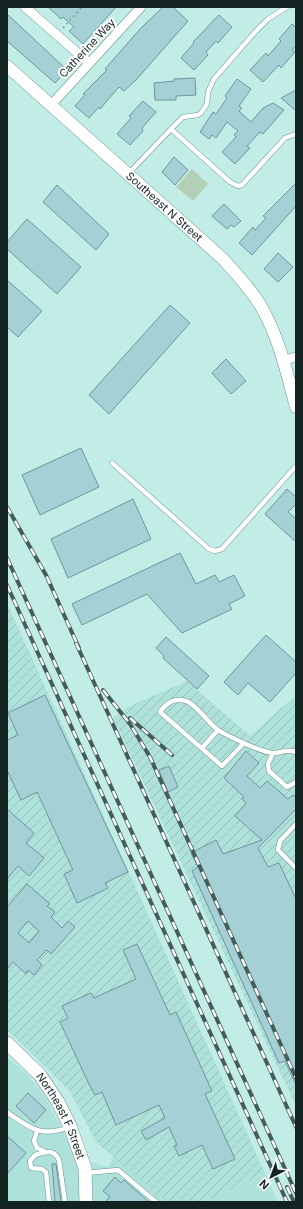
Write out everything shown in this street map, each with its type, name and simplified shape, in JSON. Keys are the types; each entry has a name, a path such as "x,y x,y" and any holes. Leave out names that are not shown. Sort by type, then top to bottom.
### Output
{"main road":[{"name":"Northeast F Street","path":"7,1043 40,1075 58,1102 70,1126 85,1173 86,1202"}],"street":[{"path":"25,7 89,63"},
{"name":"Catherine Way","path":"51,105 141,7"},
{"name":"Southeast N Street","path":"7,66 223,259 245,283 263,309 276,336 296,407"},
{"path":"284,360 296,357"}],"lane":[{"path":"128,174 183,117 198,115 201,113 206,104 208,92 214,79 255,32 268,20 287,7"},
{"path":"171,128 230,182 238,186 242,185 285,138 296,134"},
{"path":"112,463 209,549 215,551 222,549 296,466"},
{"path":"244,743 222,766 160,712 166,704 176,700 188,702 218,730 244,743 273,753 288,749 296,752"},
{"path":"202,748 218,730"},
{"path":"273,753 268,764 269,771 287,787 296,782"},
{"path":"296,824 280,841 278,850 296,868"},
{"path":"7,1112 37,1131 48,1132 70,1126"},
{"path":"37,1131 34,1141 37,1148 41,1151 48,1151 56,1154 60,1160 65,1202"},
{"path":"48,1151 34,1155 30,1161 31,1168 42,1169 46,1172 49,1202"},
{"path":"85,1173 118,1170 156,1202"}],"path":[{"path":"57,35 82,7"}],"shaded area":[{"path":"7,603 265,1173 204,1202 166,1202 96,1142 69,1090 7,1030"},
{"path":"187,681 250,736 293,698 296,701 296,1106 113,718 128,707"},
{"path":"7,1057 28,1075 46,1098 77,1159 108,1167 114,1157 166,1202 7,1202"},
{"path":"265,1173 278,1202 204,1202"}],"green space":[{"path":"192,169 208,184 193,201 176,187"}],"building":[{"path":"48,7 116,7 83,44 69,31 74,27 63,17 61,19"},
{"path":"163,7 173,7 188,21 136,80 124,91 119,87 100,109 99,107 89,118 75,106 85,95 83,94 107,70 105,69 141,28"},
{"path":"7,14 67,70 55,83 7,41"},
{"path":"219,15 232,27 218,43 216,41 206,52 208,55 194,70 181,58 194,43 193,42"},
{"path":"292,24 296,27 296,46 292,50 295,52 281,68 279,65 263,82 250,70 266,53 268,56 281,41 279,39"},
{"path":"195,78 196,95 176,96 176,100 155,100 154,83 174,81 174,79"},
{"path":"237,79 251,89 239,106 242,108 239,111 251,122 263,108 273,103 284,110 263,134 260,132 247,146 250,148 235,164 222,152 236,137 234,135 238,131 227,122 216,138 212,135 209,139 200,132 213,112 216,114 227,98 225,96"},
{"path":"296,90 296,111 281,98"},
{"path":"143,101 156,112 142,128 143,131 130,145 117,134 131,118 129,116"},
{"path":"174,157 188,170 175,185 162,172"},
{"path":"296,183 296,206 252,255 239,243 253,227 255,230 266,218 263,216"},
{"path":"57,185 109,234 96,250 43,202"},
{"path":"224,204 241,221 234,227 231,225 227,229 212,216"},
{"path":"27,219 81,267 57,294 7,249 7,242"},
{"path":"278,253 293,267 278,282 264,269"},
{"path":"7,280 42,311 18,337 7,327"},
{"path":"170,305 190,323 109,414 89,395"},
{"path":"226,359 246,381 231,394 212,373"},
{"path":"81,448 99,487 40,515 22,475"},
{"path":"287,489 296,497 296,504 288,512 296,519 296,542 265,514"},
{"path":"133,499 151,539 68,578 51,539"},
{"path":"180,553 196,584 215,575 219,582 234,575 245,596 229,604 232,609 182,633 147,594 82,625 72,604"},
{"path":"266,635 296,662 296,673 270,702 248,683 238,695 224,682"},
{"path":"166,637 209,676 197,689 163,658 164,656 156,648"},
{"path":"45,695 128,872 105,883 108,888 77,903 64,874 73,870 37,792 21,800 7,770 7,740 18,735 8,713"},
{"path":"246,751 259,763 247,776 260,788 267,781 288,799 293,795 296,798 296,809 258,848 268,867 279,863 296,899 296,1085 285,1061 279,1063 192,871 198,867 191,853 216,840 223,854 262,840 235,816 246,803 242,799 244,797 224,778"},
{"path":"169,766 178,787 168,792 159,770"},
{"path":"7,809 34,833 26,843 44,858 29,876 18,866 7,879"},
{"path":"27,884 50,904 47,906 55,912 51,917 62,928 68,921 75,927 51,954 47,950 37,960 42,965 34,975 28,970 26,974 13,962 7,969 7,907","holes":["28,921 39,931 29,943 18,933"]},
{"path":"137,944 170,1015 176,1012 212,1091 205,1094 235,1159 213,1169 202,1145 179,1156 174,1146 177,1145 169,1127 146,1140 141,1131 165,1118 159,1105 116,1125 102,1092 95,1095 89,1084 60,1022 68,1018 62,1006 91,993 94,998 136,979 123,950"},
{"path":"28,1093 46,1110 34,1123 16,1106"},
{"path":"7,1136 26,1153 7,1174"},
{"path":"52,1164 56,1164 61,1202 55,1202"},
{"path":"115,1177 121,1183 124,1180 149,1202 105,1202 110,1197 103,1191"}],"railway":[{"path":"7,507 46,575 79,648"},
{"path":"7,558 296,1193"},
{"path":"7,585 287,1202"},
{"path":"76,643 296,1127"},
{"path":"103,690 130,724 150,757 296,1078"},
{"path":"130,718 172,755"},
{"path":"287,1187 294,1202"}]}
